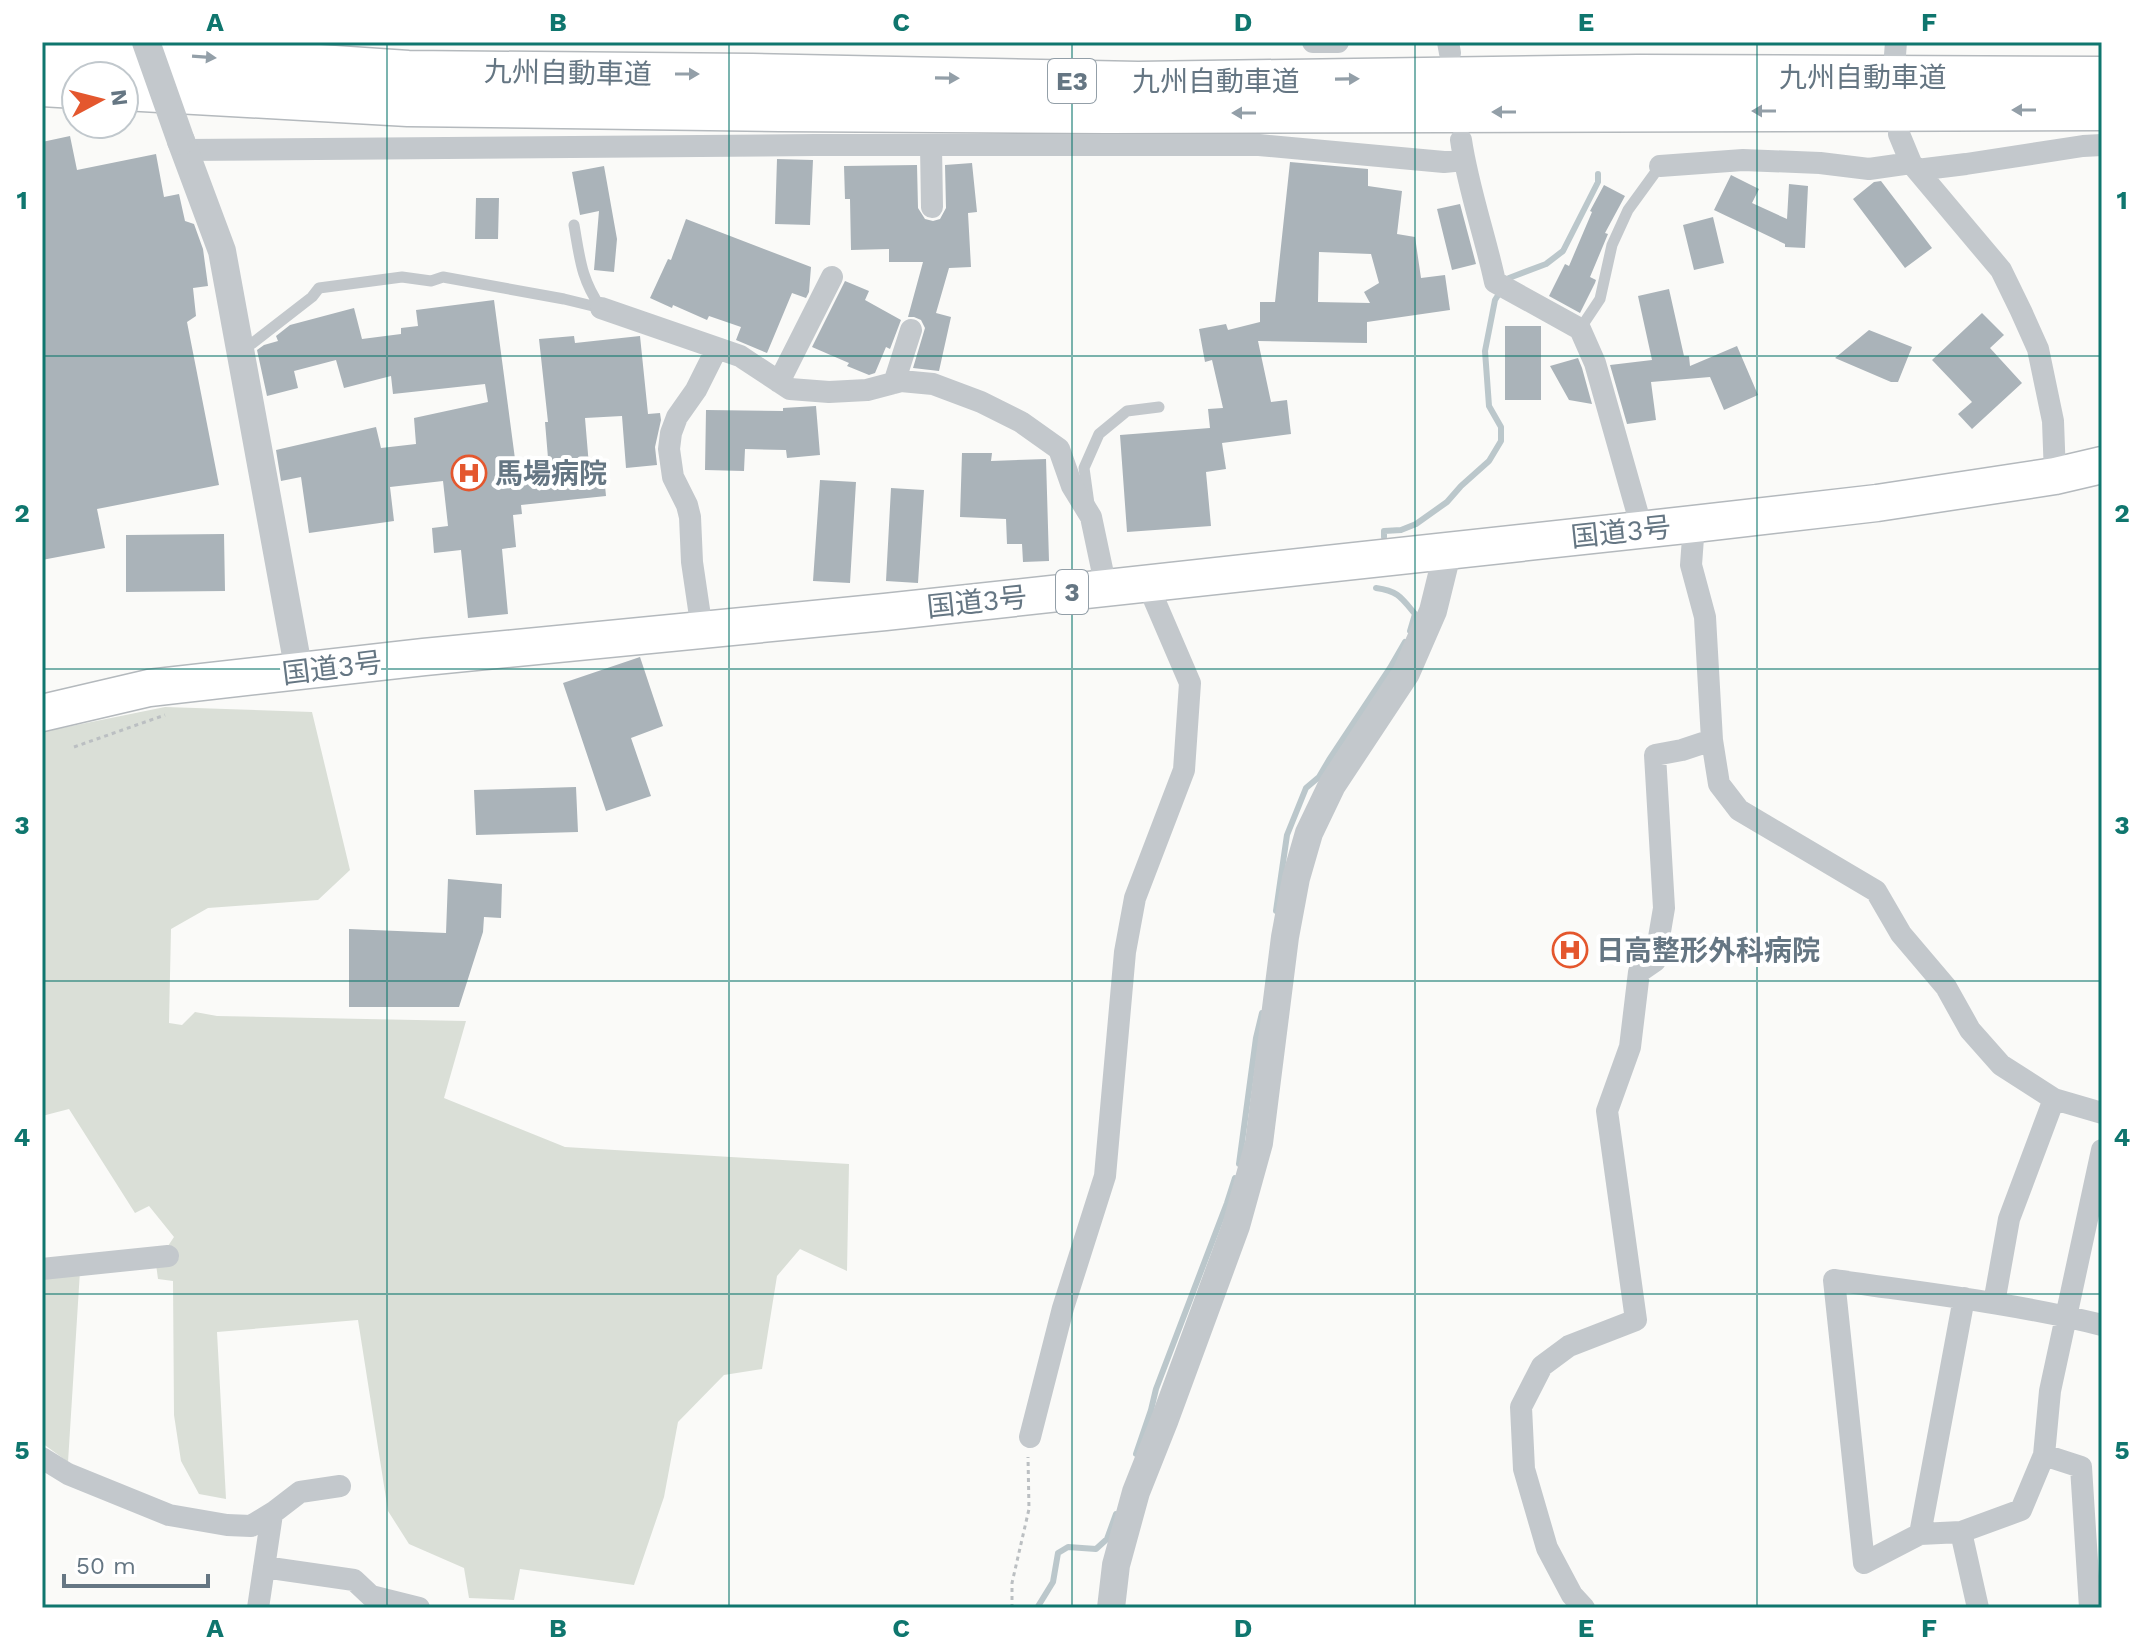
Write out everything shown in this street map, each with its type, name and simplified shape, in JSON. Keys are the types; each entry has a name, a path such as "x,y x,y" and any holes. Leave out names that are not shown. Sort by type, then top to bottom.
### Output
{"highway":[{"name":"九州自動車道","path":"42,46 408,71 1138,82 1638,75 2102,77"},
{"name":"九州自動車道","path":"140,91 408,106 1108,113 2102,110"},
{"path":"140,107 408,106"},
{"name":"国道3号","path":"42,713 149,688 1694,524 1877,503 2055,476 2102,465"}],"street":[{"path":"146,42 222,251 299,672"},
{"path":"1313,42 1338,42"},
{"path":"1899,134 1914,166 2001,270 2021,311 2038,349 2053,421 2055,476"},
{"path":"183,146 298,151 578,146 1259,145 1444,162 1463,150 1488,249 1503,286 1580,329 1595,363 1642,529"},
{"path":"1660,166 1743,160 1820,163 1869,169 2102,145"},
{"path":"931,146 932,207"},
{"path":"779,382 832,277"},
{"path":"601,308 740,356 790,389 829,392 867,390 901,381 933,384 981,402 1021,422 1059,449 1072,486 1091,520 1106,588"},
{"path":"894,383 911,330"},
{"path":"702,630 692,562 690,517 673,477 669,449 677,417 696,390 717,348"},
{"path":"1694,524 1691,565 1705,617 1712,740 1719,784 1739,810 1876,891 1901,934 1946,987 1970,1030 2001,1065 2054,1099 2102,1113"},
{"path":"1111,1608 1116,1565 1136,1492 1236,1226 1259,1143 1285,937 1296,878 1309,833 1332,785 1406,673 1433,611 1448,550"},
{"path":"1030,1437 1063,1308 1105,1176 1125,952 1135,898 1184,770 1190,683 1147,583"},
{"path":"1584,1608 1572,1595 1547,1548 1524,1469 1521,1407 1542,1366 1569,1346 1636,1320 1607,1111 1630,1047 1639,972 1655,961 1664,908 1655,755 1712,740"},
{"path":"1994,1303 2009,1219 2054,1099"},
{"path":"2102,1150 2067,1316 2050,1391 2044,1455 2021,1510 1961,1532 1920,1534 1864,1563 1834,1280 1994,1303 2067,1316 2102,1325"},
{"path":"42,1269 168,1256"},
{"path":"1920,1534 1964,1298"},
{"path":"2044,1455 2092,1470 2090,1608"},
{"path":"42,1458 68,1474 169,1515 227,1525 251,1526 300,1492 340,1486"},
{"path":"258,1608 272,1514"},
{"path":"1961,1532 1978,1608"},
{"path":"264,1567 354,1580 363,1599 371,1596 419,1608"}],"lane":[{"path":"1580,329 1600,299 1612,245 1628,210 1660,166"},
{"path":"574,225 584,278 601,308"},
{"path":"241,352 312,297 319,288 402,277 431,281 443,277 601,308"},
{"path":"1091,520 1084,468 1099,434 1127,411 1159,407"}],"path":[{"path":"74,747 171,713"},
{"path":"1012,1608 1012,1583 1029,1509 1030,1437"}],"shaded area":[{"path":"165,707 312,712 350,870 318,900 208,908 171,929 169,1023 182,1025 195,1012 217,1016 466,1021 444,1098 565,1147 849,1164 847,1271 800,1249 777,1276 762,1369 724,1375 678,1422 664,1497 634,1585 520,1569 514,1600 469,1598 464,1568 409,1544 388,1511 358,1320 217,1332 226,1499 199,1494 181,1461 174,1415 173,1281 158,1279 156,1264 174,1237 149,1206 135,1213 69,1109 42,1116 42,732"},
{"path":"80,1271 68,1462 42,1443 42,1275"}],"building":[{"path":"60,138 71,140 77,170 156,154 164,197 179,194 185,221 194,224 203,249 208,286 193,288 196,316 187,322 219,485 97,509 105,548 42,560 42,142"},
{"path":"777,159 813,160 810,225 775,224"},
{"path":"1290,162 1368,169 1368,186 1402,191 1397,234 1415,237 1421,278 1445,275 1450,310 1367,322 1367,343 1258,341 1271,402 1287,400 1291,434 1222,443 1226,469 1206,472 1211,526 1127,532 1120,435 1210,428 1208,409 1223,408 1212,360 1205,362 1199,329 1226,324 1228,330 1260,322 1260,302 1275,302","holes":["1319,252 1371,254 1379,283 1364,292 1370,303 1318,302"]},
{"path":"972,163 977,212 968,213 971,267 949,268 936,313 951,317 939,371 913,368 925,328 921,320 908,317 923,262 889,262 889,249 851,250 850,199 845,199 844,166 917,165 918,208 925,219 933,221 940,219 946,208 945,165"},
{"path":"604,166 617,239 614,272 594,270 599,211 580,215 572,172"},
{"path":"1731,175 1759,189 1752,203 1787,219 1789,184 1808,186 1805,248 1785,247 1785,244 1714,210"},
{"path":"1881,181 1932,248 1905,268 1853,199 1874,182"},
{"path":"1604,185 1625,196 1605,233 1608,234 1590,277 1596,280 1580,313 1549,296 1565,264 1569,266 1590,211"},
{"path":"476,198 499,198 498,239 475,239"},
{"path":"1460,204 1476,264 1452,270 1437,209"},
{"path":"1713,217 1724,263 1694,270 1683,225"},
{"path":"686,219 811,267 806,298 792,293 767,353 736,340 741,327 709,316 707,320 650,298 668,259 671,260"},
{"path":"845,281 869,291 865,300 901,320 890,349 886,347 875,373 869,375 812,347"},
{"path":"1669,289 1684,356 1689,356 1690,366 1737,346 1758,395 1724,410 1710,377 1651,382 1656,420 1627,424 1610,365 1652,360 1638,296"},
{"path":"494,300 517,474 549,470 545,422 548,422 539,339 574,336 575,343 640,336 648,414 660,413 661,420 655,447 657,465 626,468 622,416 585,418 589,466 603,465 606,496 521,505 522,514 513,515 516,547 502,549 508,614 468,618 461,550 434,553 432,528 448,526 443,481 390,487 394,521 309,533 301,477 281,481 276,450 376,427 381,448 416,444 414,418 488,402 485,384 393,394 391,376 344,388 336,360 294,371 298,388 267,396 257,350 278,341 276,336 290,325 354,308 362,339 401,334 401,328 418,326 416,310"},
{"path":"1982,313 2004,335 1990,348 2022,383 1972,429 1958,414 1972,402 1932,360"},
{"path":"1505,326 1541,326 1541,400 1505,400"},
{"path":"1869,330 1912,347 1898,382 1891,382 1835,358"},
{"path":"1578,358 1592,404 1569,400 1550,366"},
{"path":"816,406 820,455 787,458 786,450 745,449 744,471 705,470 706,410 783,411 783,408"},
{"path":"962,453 992,453 991,461 1046,459 1049,561 1023,562 1022,544 1007,544 1006,519 960,517"},
{"path":"820,480 856,482 850,583 813,581"},
{"path":"891,488 924,490 918,583 886,581"},
{"path":"224,534 225,591 126,592 126,535"},
{"path":"640,657 663,726 631,738 651,796 606,811 563,683"},
{"path":"576,787 578,832 476,835 474,790"},
{"path":"448,879 502,884 501,918 484,917 483,932 459,1007 349,1007 349,929 446,933"}],"waterway":[{"path":"1384,537 1384,531 1401,530 1416,524 1447,502 1489,461 1501,441 1501,427 1489,406 1485,351 1495,300 1509,278 1546,264 1563,251 1598,182 1598,174"},
{"path":"1376,588 1398,596 1415,614 1410,631"},
{"path":"1276,911 1287,835 1306,788 1319,777 1405,642"},
{"path":"1239,1164 1262,1013"},
{"path":"1136,1454 1156,1389 1235,1178"},
{"path":"1037,1608 1053,1582 1058,1553 1068,1547 1096,1549 1107,1539 1116,1514"}],"place":[{"name":"馬場病院","path":"469,473"},
{"name":"日高整形外科病院","path":"1570,950"}]}
